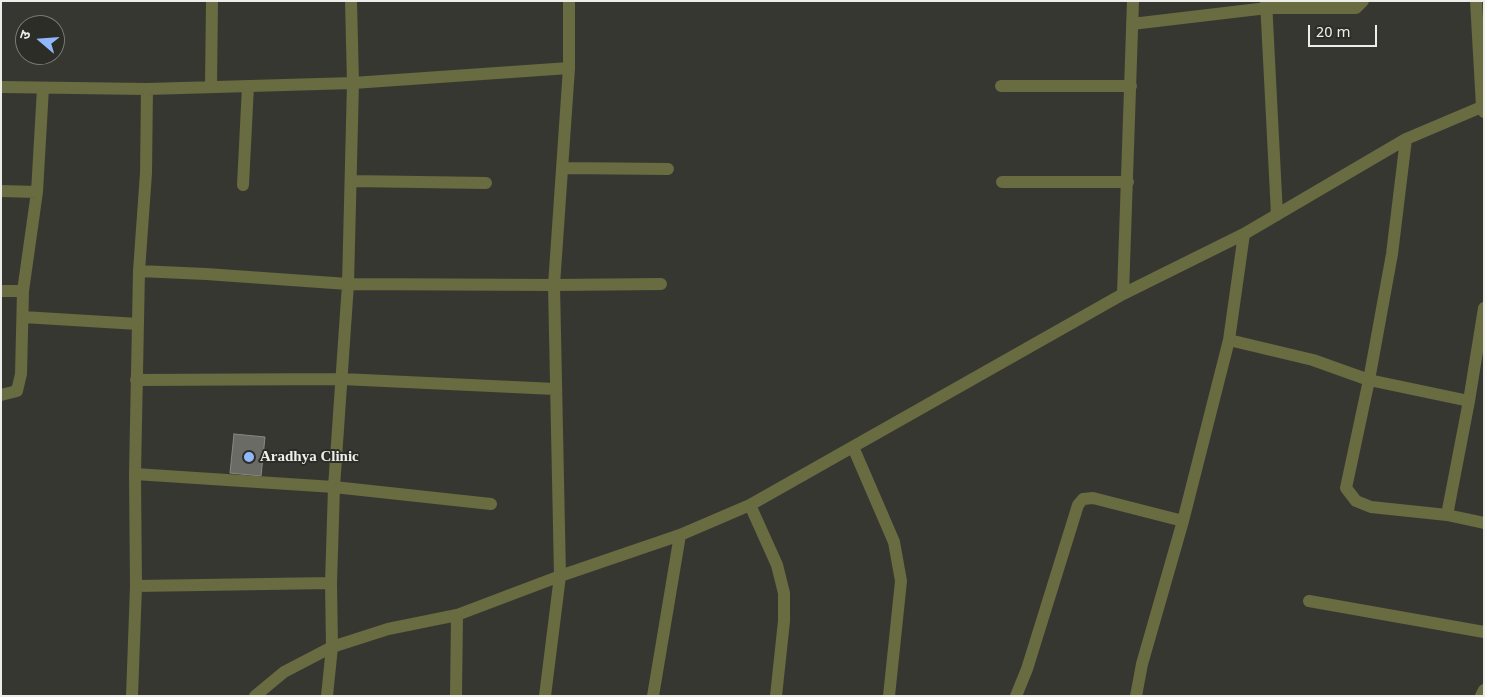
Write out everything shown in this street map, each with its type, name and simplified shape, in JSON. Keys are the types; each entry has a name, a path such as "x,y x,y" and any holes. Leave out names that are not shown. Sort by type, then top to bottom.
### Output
{"street":[{"path":"211,86 212,1"},
{"path":"327,696 332,647 331,583 334,487 348,284 353,83 351,1"},
{"path":"545,696 560,576 554,285 569,68 569,1"},
{"path":"1123,294 1132,86 1133,1"},
{"path":"1132,24 1267,5 1356,8 1362,1"},
{"path":"255,696 284,672 332,647 388,629 457,615 560,576 680,535 750,505 1123,294 1244,234 1406,139 1483,108 1476,1"},
{"path":"1267,5 1277,215"},
{"path":"1,87 147,89 353,83 569,68"},
{"path":"243,185 248,86"},
{"path":"1001,86 1132,86"},
{"path":"1,395 17,391 21,374 23,291 37,192 43,88"},
{"path":"132,696 136,586 136,380 139,271 146,173 147,89"},
{"path":"1406,139 1392,254 1369,380 1346,488 1356,501 1371,507 1447,515 1484,523"},
{"path":"563,168 668,169"},
{"path":"351,181 486,183"},
{"path":"1002,182 1128,182"},
{"path":"1,191 37,192"},
{"path":"1136,696 1142,664 1183,521 1229,340 1244,234"},
{"path":"139,271 348,284 661,284"},
{"path":"1,291 23,291"},
{"path":"1447,515 1469,401 1484,308"},
{"path":"23,317 138,324"},
{"path":"1229,340 1314,360 1369,380 1469,401"},
{"path":"136,380 342,379 555,389"},
{"path":"853,447 894,542 901,581 889,696"},
{"path":"135,474 334,487 491,504"},
{"path":"1016,696 1027,669 1078,505 1084,499 1093,498 1183,521"},
{"path":"750,505 777,565 784,592 784,621 776,696"},
{"path":"653,696 680,535"},
{"path":"136,586 331,583"},
{"path":"1309,601 1484,632"},
{"path":"456,696 457,615"},
{"path":"1481,696 1484,690"}],"building":[{"path":"234,434 265,437 261,476 230,473"}],"place":[{"name":"Aradhya Clinic","path":"249,457"}]}
